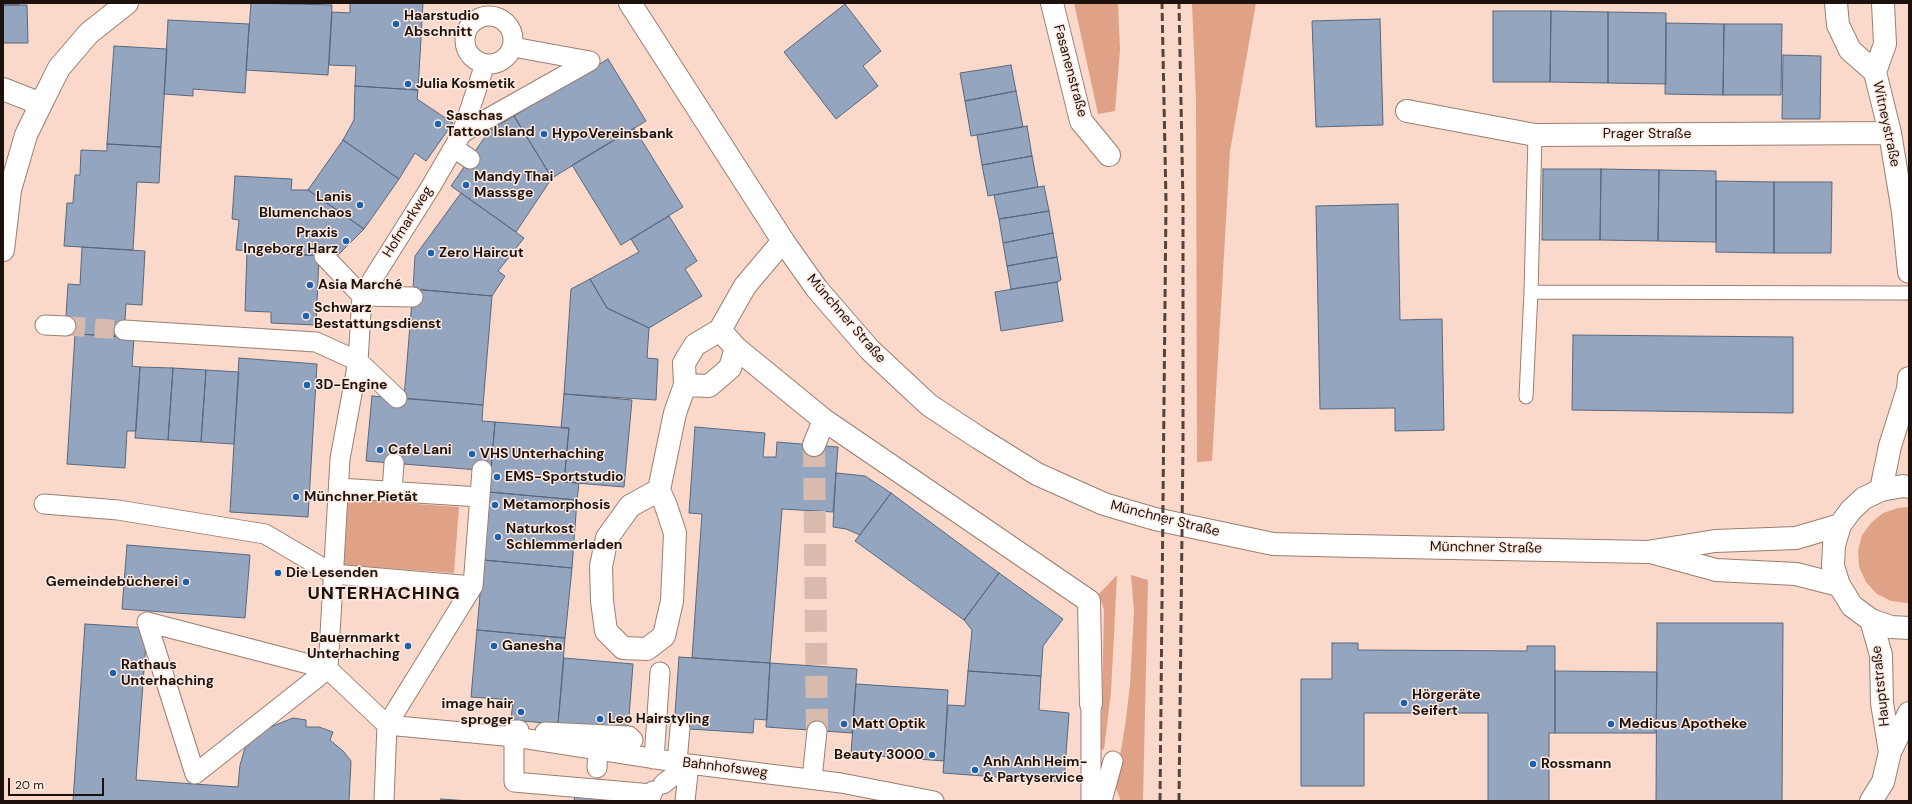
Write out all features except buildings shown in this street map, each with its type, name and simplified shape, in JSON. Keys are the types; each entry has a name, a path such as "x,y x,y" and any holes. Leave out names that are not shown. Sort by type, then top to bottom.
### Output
{"street":[{"path":"3,250 10,190 26,135 59,68 89,33 127,3"},
{"name":"Münchner Straße","path":"630,3 783,241 817,289 870,350 930,405 979,438 1037,474 1104,504 1162,521 1273,544 1647,552 1715,541 1796,538 1840,525"},
{"name":"Fasanenstraße","path":"1052,3 1081,121 1109,154"},
{"name":"Witneystraße","path":"1836,3 1838,25 1850,50 1875,72"},
{"name":"Witneystraße","path":"1883,3 1885,44 1875,72 1890,133 1903,212 1909,272"},
{"path":"487,10 502,20 512,32 512,46 507,57 497,63 485,64 474,60 467,50 465,39 468,28 487,10"},
{"name":"Hofmarkweg","path":"328,670 340,459 358,361 362,296 430,188 458,140 590,61 512,46"},
{"path":"470,159 458,140 485,64"},
{"path":"3,89 41,104"},
{"name":"Prager Straße","path":"1407,111 1535,135 1890,133"},
{"path":"659,490 630,506 607,538 602,559 601,586 606,631 624,648 647,649 664,636 672,600 675,533 659,490 676,413 685,385 684,363 695,345 720,330 745,286 783,241"},
{"path":"324,256 362,296 413,297"},
{"path":"45,325 66,326"},
{"path":"124,330 316,342 358,361 398,398"},
{"path":"720,330 736,348 824,420 1089,601 1091,801"},
{"path":"685,385 709,386 730,368 736,348"},
{"path":"1881,490 1890,446 1909,386"},
{"path":"814,445 824,420"},
{"path":"392,491 394,463"},
{"path":"384,801 387,725 476,579 482,470"},
{"path":"1909,487 1903,486 1881,490 1864,498 1851,510 1840,525 1834,545 1833,566 1839,586 1852,606 1871,620 1891,627 1909,628"},
{"path":"339,488 480,497"},
{"path":"44,504 118,516 265,534 333,574 476,579"},
{"name":"Münchner Straße","path":"1647,552 1716,570 1796,574 1839,586"},
{"name":"Hauptstraße","path":"1871,620 1881,655 1882,703 1890,752"},
{"path":"328,670 195,774 147,622 328,670 387,725"},
{"path":"642,749 660,672"},
{"name":"Hauptstraße","path":"1871,801 1883,782 1890,752 1909,713"},
{"name":"Bahnhofsweg","path":"387,725 515,737 597,758 642,749 683,763 841,783 934,801"},
{"path":"680,728 685,801"},
{"path":"812,779 817,731"},
{"path":"515,737 514,782 597,758 629,736 642,749"},
{"path":"597,758 655,793 683,763"},
{"path":"1102,801 1113,761"}],"lane":[{"path":"1526,397 1535,135"},
{"path":"1530,292 1909,293"}],"shaded area":[{"path":"1074,3 1118,3 1120,50 1115,111 1098,114"},
{"path":"1192,3 1256,3 1230,151 1212,461 1197,462 1196,101"},
{"path":"348,499 459,507 454,573 344,565"},
{"path":"1909,507 1909,603 1907,603 1891,601 1877,594 1866,582 1859,567 1858,551 1862,535 1871,523 1883,513 1898,508"},
{"path":"1117,575 1111,692 1104,750 1101,749 1104,610 1099,594"},
{"path":"1131,575 1148,580 1143,801 1121,801 1115,786 1130,685 1134,611"}],"tunnel":[{"path":"66,326 124,330"},
{"path":"814,445 817,731"}],"railway":[{"path":"1160,801 1166,202 1162,3"},
{"path":"1179,3 1183,203 1183,443 1179,801"}],"place":[{"name":"Haarstudio Abschnitt","path":"396,24"},
{"name":"Julia Kosmetik","path":"408,84"},
{"name":"Saschas Tattoo Island","path":"438,124"},
{"name":"HypoVereinsbank","path":"544,134"},
{"name":"Mandy Thai Masssge","path":"466,185"},
{"name":"Lanis Blumenchaos","path":"360,205"},
{"name":"Praxis Ingeborg Harz","path":"346,241"},
{"name":"Zero Haircut","path":"431,253"},
{"name":"Asia Marché","path":"310,285"},
{"name":"Schwarz Bestattungsdienst","path":"306,316"},
{"name":"3D-Engine","path":"307,385"},
{"name":"Cafe Lani","path":"380,450"},
{"name":"VHS Unterhaching","path":"472,454"},
{"name":"EMS-Sportstudio","path":"497,477"},
{"name":"Münchner Pietät","path":"296,497"},
{"name":"Metamorphosis","path":"495,505"},
{"name":"Naturkost Schlemmerladen","path":"498,537"},
{"name":"Die Lesenden","path":"278,573"},
{"name":"Gemeindebücherei","path":"186,582"},
{"name":"Bauernmarkt Unterhaching","path":"408,646"},
{"name":"Ganesha","path":"494,646"},
{"name":"Rathaus Unterhaching","path":"113,673"},
{"name":"Hörgeräte Seifert","path":"1404,703"},
{"name":"image hair sproger","path":"521,712"},
{"name":"Leo Hairstyling","path":"600,719"},
{"name":"Matt Optik","path":"844,724"},
{"name":"Medicus Apotheke","path":"1611,724"},
{"name":"Beauty 3000","path":"932,755"},
{"name":"Rossmann","path":"1533,764"},
{"name":"Anh Anh Heim- & Partyservice","path":"975,770"}],"district":[{"name":"UNTERHACHING","path":"384,594"}]}
